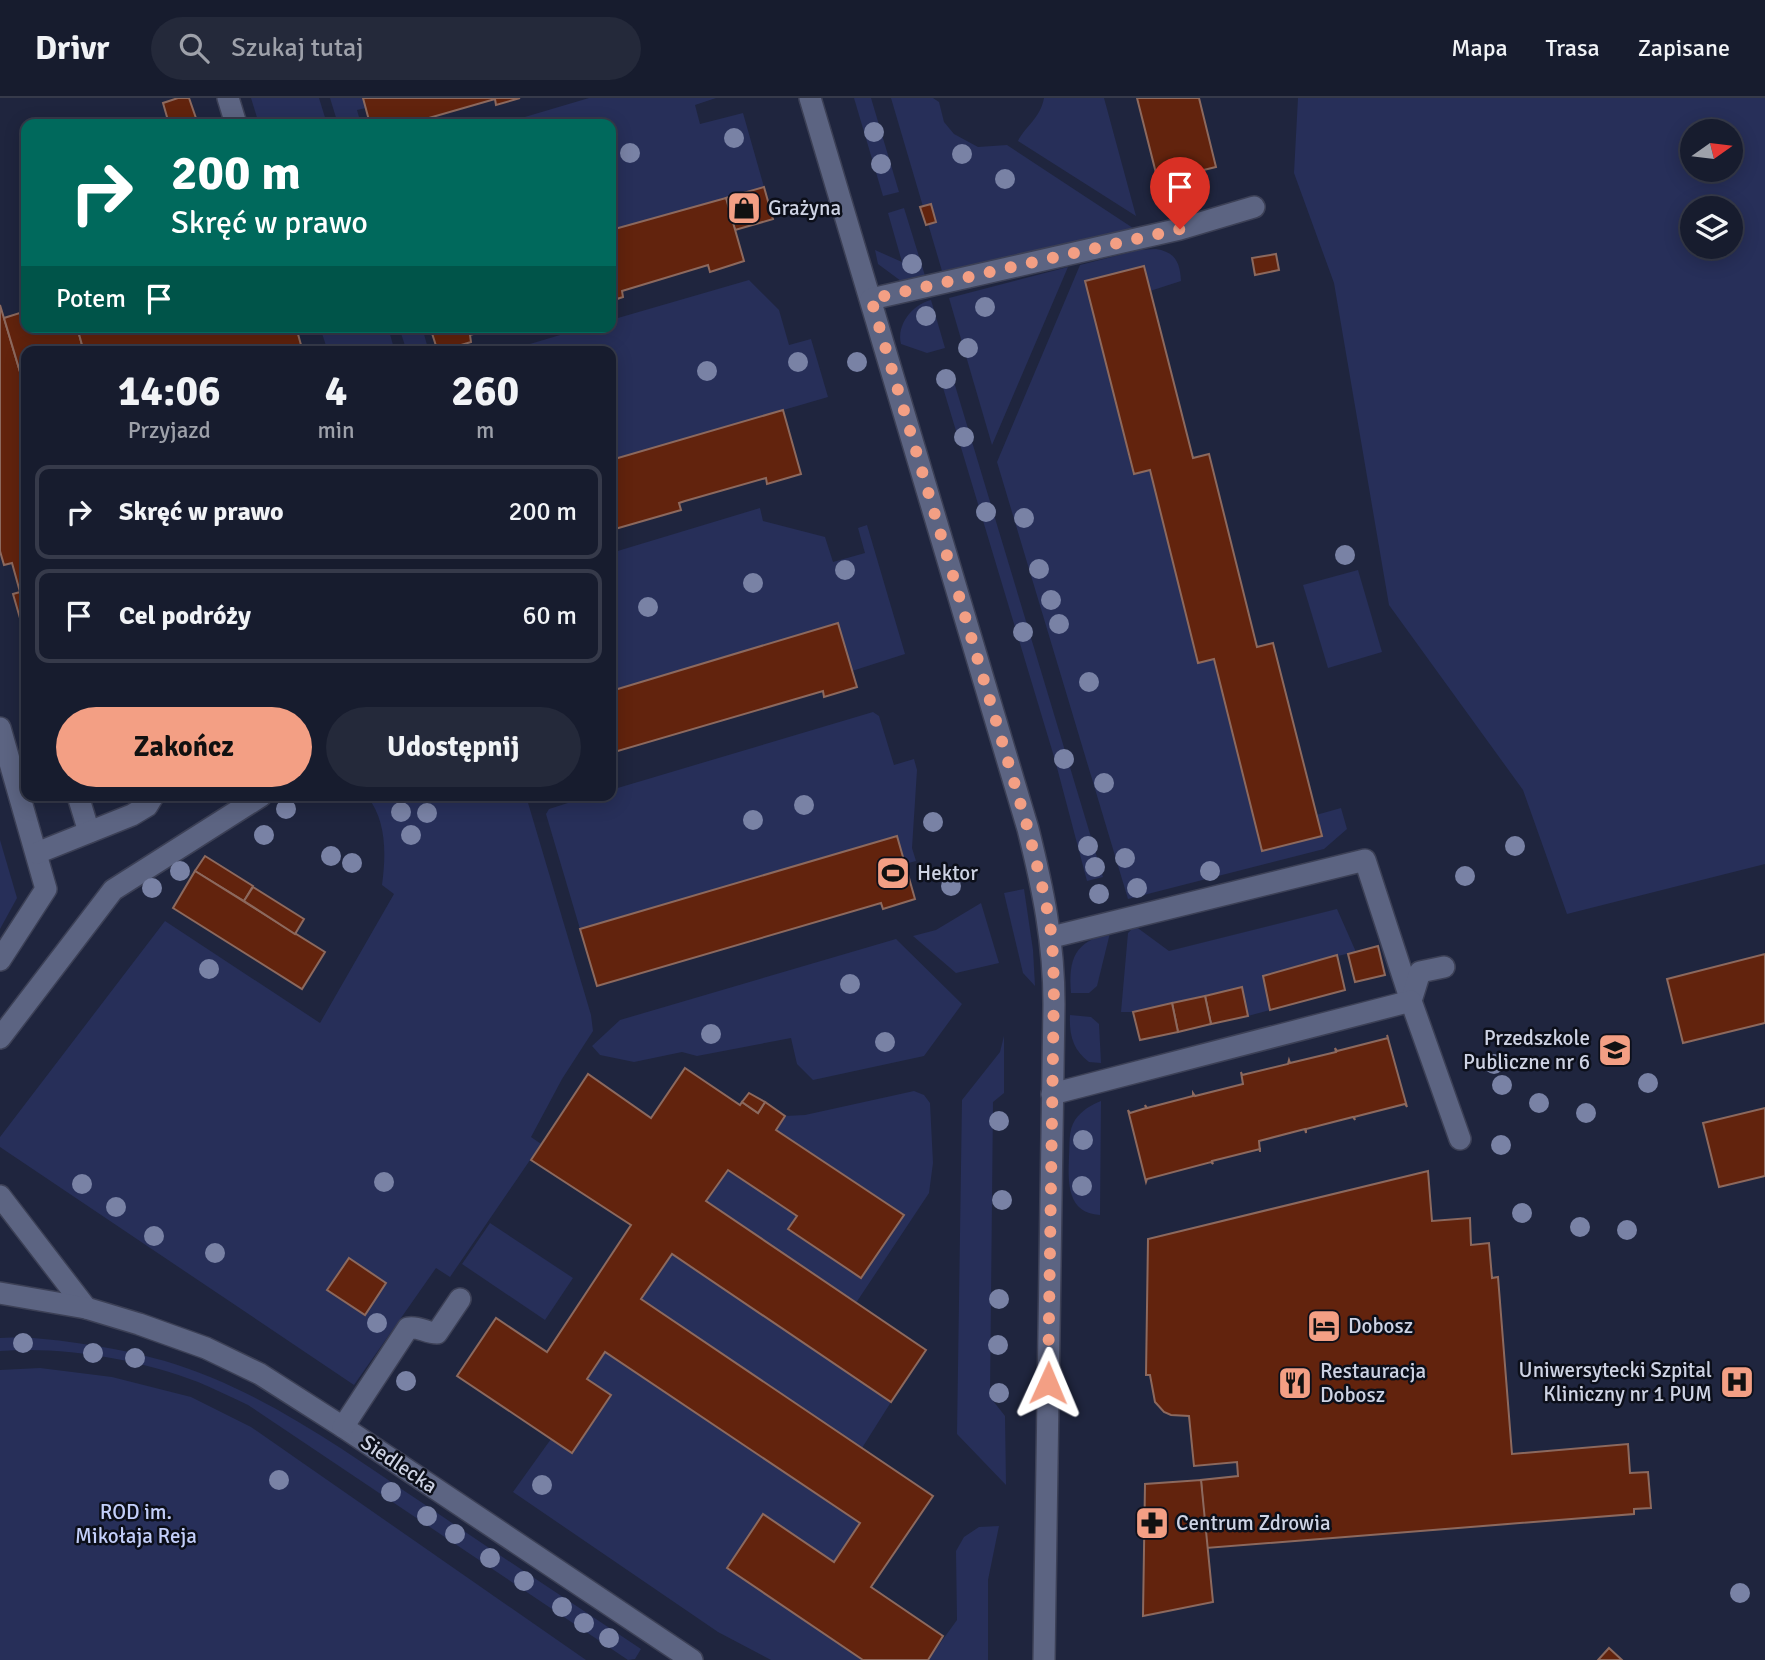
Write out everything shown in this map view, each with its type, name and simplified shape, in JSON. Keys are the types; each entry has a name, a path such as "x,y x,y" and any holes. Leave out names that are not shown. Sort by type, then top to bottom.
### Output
{"street":[{"path":"228,98 234,119"},
{"path":"810,98 1028,829 1052,937 1054,985 1044,1660"},
{"path":"871,299 1180,229 1254,207"},
{"path":"0,728 47,889 0,960"},
{"path":"80,801 89,832"},
{"path":"37,853 132,815 147,806 150,801"},
{"path":"0,1038 113,890 253,801"},
{"path":"1052,937 1365,860 1460,1139"},
{"path":"1411,1001 1420,972 1444,967"},
{"path":"1052,1094 1411,1001"},
{"path":"0,1196 86,1308"},
{"name":"Siedlecka","path":"0,1293 86,1308 206,1348 260,1374 692,1660"},
{"name":"Siedlecka","path":"0,1304 27,1298"},
{"path":"343,1427 408,1328 415,1327 437,1333 460,1298"}],"green space":[{"path":"251,98 319,98 325,119 257,119"},
{"path":"330,98 363,98 366,108 357,110 360,119 336,119"},
{"path":"589,98 716,98 695,105 700,124 743,113 764,187 616,229 616,119 518,119"},
{"path":"854,98 871,98 899,192 883,196"},
{"path":"891,98 933,98 939,102 944,122 954,134 978,147 1007,145 1136,230 942,271"},
{"path":"1044,98 1104,98 1136,216 1018,141 1036,117"},
{"path":"1298,98 1765,98 1765,864 1567,914 1523,790 1389,605 1334,283 1294,173"},
{"path":"904,208 926,279 901,281 878,264 875,250 902,262 888,213"},
{"path":"1156,249 1172,255 1179,268 1181,281 1150,291 1144,266 1086,281 1133,474 1150,470 1198,663 1214,659 1262,851 1321,836 1316,815 1341,808 1347,829 1324,849 1128,899 997,462 1080,265 1139,250"},
{"path":"1068,267 992,445 949,298"},
{"path":"749,280 779,310 789,345 811,339 828,397 616,459 616,346 523,346 567,333 616,333 616,319"},
{"path":"931,300 945,348 927,353 901,344 901,330 907,317 918,306"},
{"path":"322,333 390,333 393,346 326,346"},
{"path":"401,333 424,333 427,346 405,346"},
{"path":"951,372 1103,877 1087,881 1055,760 939,375"},
{"path":"760,508 763,521 825,537 833,562 865,553 858,528 867,525 905,654 852,671 838,623 616,690 616,551"},
{"path":"1358,570 1382,652 1328,668 1303,585"},
{"path":"873,712 879,716 894,765 914,759 917,770 912,848 916,861 905,864 896,836 580,929 546,814 549,809 574,801 616,801 616,789"},
{"path":"370,801 527,801 591,1015 593,1031 562,1079 531,1137 541,1144 450,1277 436,1268 354,1385 0,1147 0,1137 165,921 320,1023 394,894 382,885 384,839"},
{"path":"0,840 17,898 0,929"},
{"path":"1024,889 1035,986 1023,973 1004,893"},
{"path":"981,903 999,963 956,973 913,936 936,930"},
{"path":"1337,909 1356,952 1300,964 1300,967 1263,976 1270,1010 1248,1016 1242,987 1133,1012 1121,1012 1128,933 1135,926 1169,951"},
{"path":"1110,933 1097,986 1089,993 1071,993 1071,970 1076,953 1089,941"},
{"path":"896,939 962,1004 924,1056 813,1080 797,1064 791,1038 697,1056 682,1052 634,1062 600,1055 592,1046 620,1020"},
{"path":"1070,1015 1091,1017 1099,1024 1101,1063 1089,1062 1076,1047 1071,1035"},
{"path":"1004,1036 1004,1093 993,1102 990,1397 1005,1416 1006,1485 957,1434 962,1100 1000,1052"},
{"path":"914,1091 924,1095 930,1103 933,1163 929,1193 856,1303 706,1201 728,1170 797,1216 788,1230 861,1278 904,1214 776,1130 785,1116 805,1115"},
{"path":"1101,1101 1100,1215 1089,1213 1075,1203 1070,1186 1069,1167 1073,1124 1090,1106"},
{"path":"490,1223 573,1278 545,1320 462,1264"},
{"path":"672,1254 891,1402 862,1448 641,1299"},
{"path":"23,1337 95,1346 165,1361 200,1373 267,1404 363,1463 641,1649 635,1659 628,1660 248,1405 198,1382 126,1361 49,1350 0,1351 0,1338"},
{"path":"605,1352 860,1523 834,1562 763,1514 727,1568 863,1660 771,1660 718,1632 513,1492 551,1439 571,1453 611,1395 587,1379"},
{"name":"ROD im. Mikołaja Reja","path":"40,1368 112,1377 191,1397 251,1427 586,1660 0,1660 0,1370"},
{"path":"999,1526 988,1580 988,1660 928,1660 957,1620 956,1551 964,1537 979,1527"}],"building":[{"path":"189,98 196,119 168,119 163,103"},
{"path":"363,98 520,98 496,105 495,99 425,119 369,119"},
{"path":"1137,98 1199,98 1216,167 1158,181"},
{"path":"764,187 773,219 735,230 726,198"},
{"path":"726,198 744,261 710,272 708,265 622,291 623,297 616,299 616,229"},
{"path":"931,204 936,222 926,225 920,207"},
{"path":"1276,254 1279,270 1255,275 1252,258"},
{"path":"1144,266 1193,458 1209,454 1257,647 1273,643 1322,836 1262,851 1214,659 1198,663 1150,470 1134,474 1085,281"},
{"path":"0,305 21,375 21,622 13,594 20,592 12,563 4,565 0,551"},
{"path":"21,313 21,333 79,333 82,346 21,346 21,375 4,318"},
{"path":"79,333 298,333 301,346 82,346"},
{"path":"432,333 477,333 470,335 471,342 458,346 436,346"},
{"path":"783,410 801,474 767,484 766,478 685,501 679,503 681,510 616,529 616,459"},
{"path":"838,623 857,687 824,697 823,691 616,752 616,690"},
{"path":"897,836 915,899 883,909 881,903 597,986 580,929"},
{"path":"205,856 253,886 244,901 195,871"},
{"path":"195,871 325,952 302,989 173,908"},
{"path":"253,887 304,919 295,934 244,901"},
{"path":"1378,946 1385,975 1355,982 1348,954"},
{"path":"1765,954 1765,1023 1683,1043 1667,979"},
{"path":"1337,955 1345,990 1270,1010 1263,976"},
{"path":"1242,987 1248,1016 1211,1024 1205,996"},
{"path":"1205,996 1211,1024 1178,1032 1172,1003"},
{"path":"1172,1003 1178,1032 1140,1040 1133,1012"},
{"path":"1388,1038 1407,1107 1405,1104 1354,1117 1355,1120 1353,1117 1306,1129 1306,1133 1305,1129 1259,1141 1260,1149 1212,1161 1213,1164 1211,1162 1147,1179 1146,1182 1128,1110 1130,1113 1146,1108 1145,1105 1147,1108 1193,1096 1193,1093 1195,1096 1243,1084 1241,1072 1242,1075 1288,1064 1289,1060 1290,1063 1336,1052 1335,1048 1337,1051"},
{"path":"685,1068 740,1105 742,1102 758,1113 765,1102 785,1116 776,1130 904,1215 861,1278 788,1229 797,1216 728,1170 706,1201 926,1350 891,1402 672,1254 641,1299 933,1496 871,1587 943,1636 928,1660 863,1660 727,1568 763,1514 834,1562 860,1523 605,1352 587,1379 611,1395 572,1453 457,1376 496,1318 547,1352 631,1225 531,1160 588,1074 651,1118"},
{"path":"749,1093 765,1102 758,1113 742,1102"},
{"path":"1765,1108 1765,1176 1719,1187 1703,1123"},
{"name":"Dobosz","path":"1428,1171 1432,1221 1470,1218 1471,1245 1489,1243 1492,1278 1498,1277 1512,1454 1628,1444 1630,1473 1648,1472 1651,1508 1634,1509 1634,1514 1206,1548 1201,1480 1238,1476 1237,1462 1194,1466 1189,1416 1171,1415 1155,1402 1150,1375 1146,1375 1148,1239"},
{"path":"349,1258 386,1283 365,1315 327,1290"},
{"path":"1201,1480 1213,1602 1143,1616 1145,1484"},
{"path":"1609,1648 1622,1660 1598,1660"}],"place":[{"name":"Grażyna","path":"744,208"},
{"name":"Hektor","path":"893,873"},
{"name":"Przedszkole Publiczne nr 6","path":"1615,1050"},
{"name":"Dobosz","path":"1324,1326"},
{"name":"Uniwersytecki Szpital Kliniczny nr 1 PUM","path":"1737,1382"},
{"name":"Restauracja Dobosz","path":"1295,1383"},
{"name":"Centrum Zdrowia","path":"1152,1523"}],"route":[{"path":"1048,1383 1054,1004 1052,937 1028,829 871,299 1180,229"}]}
